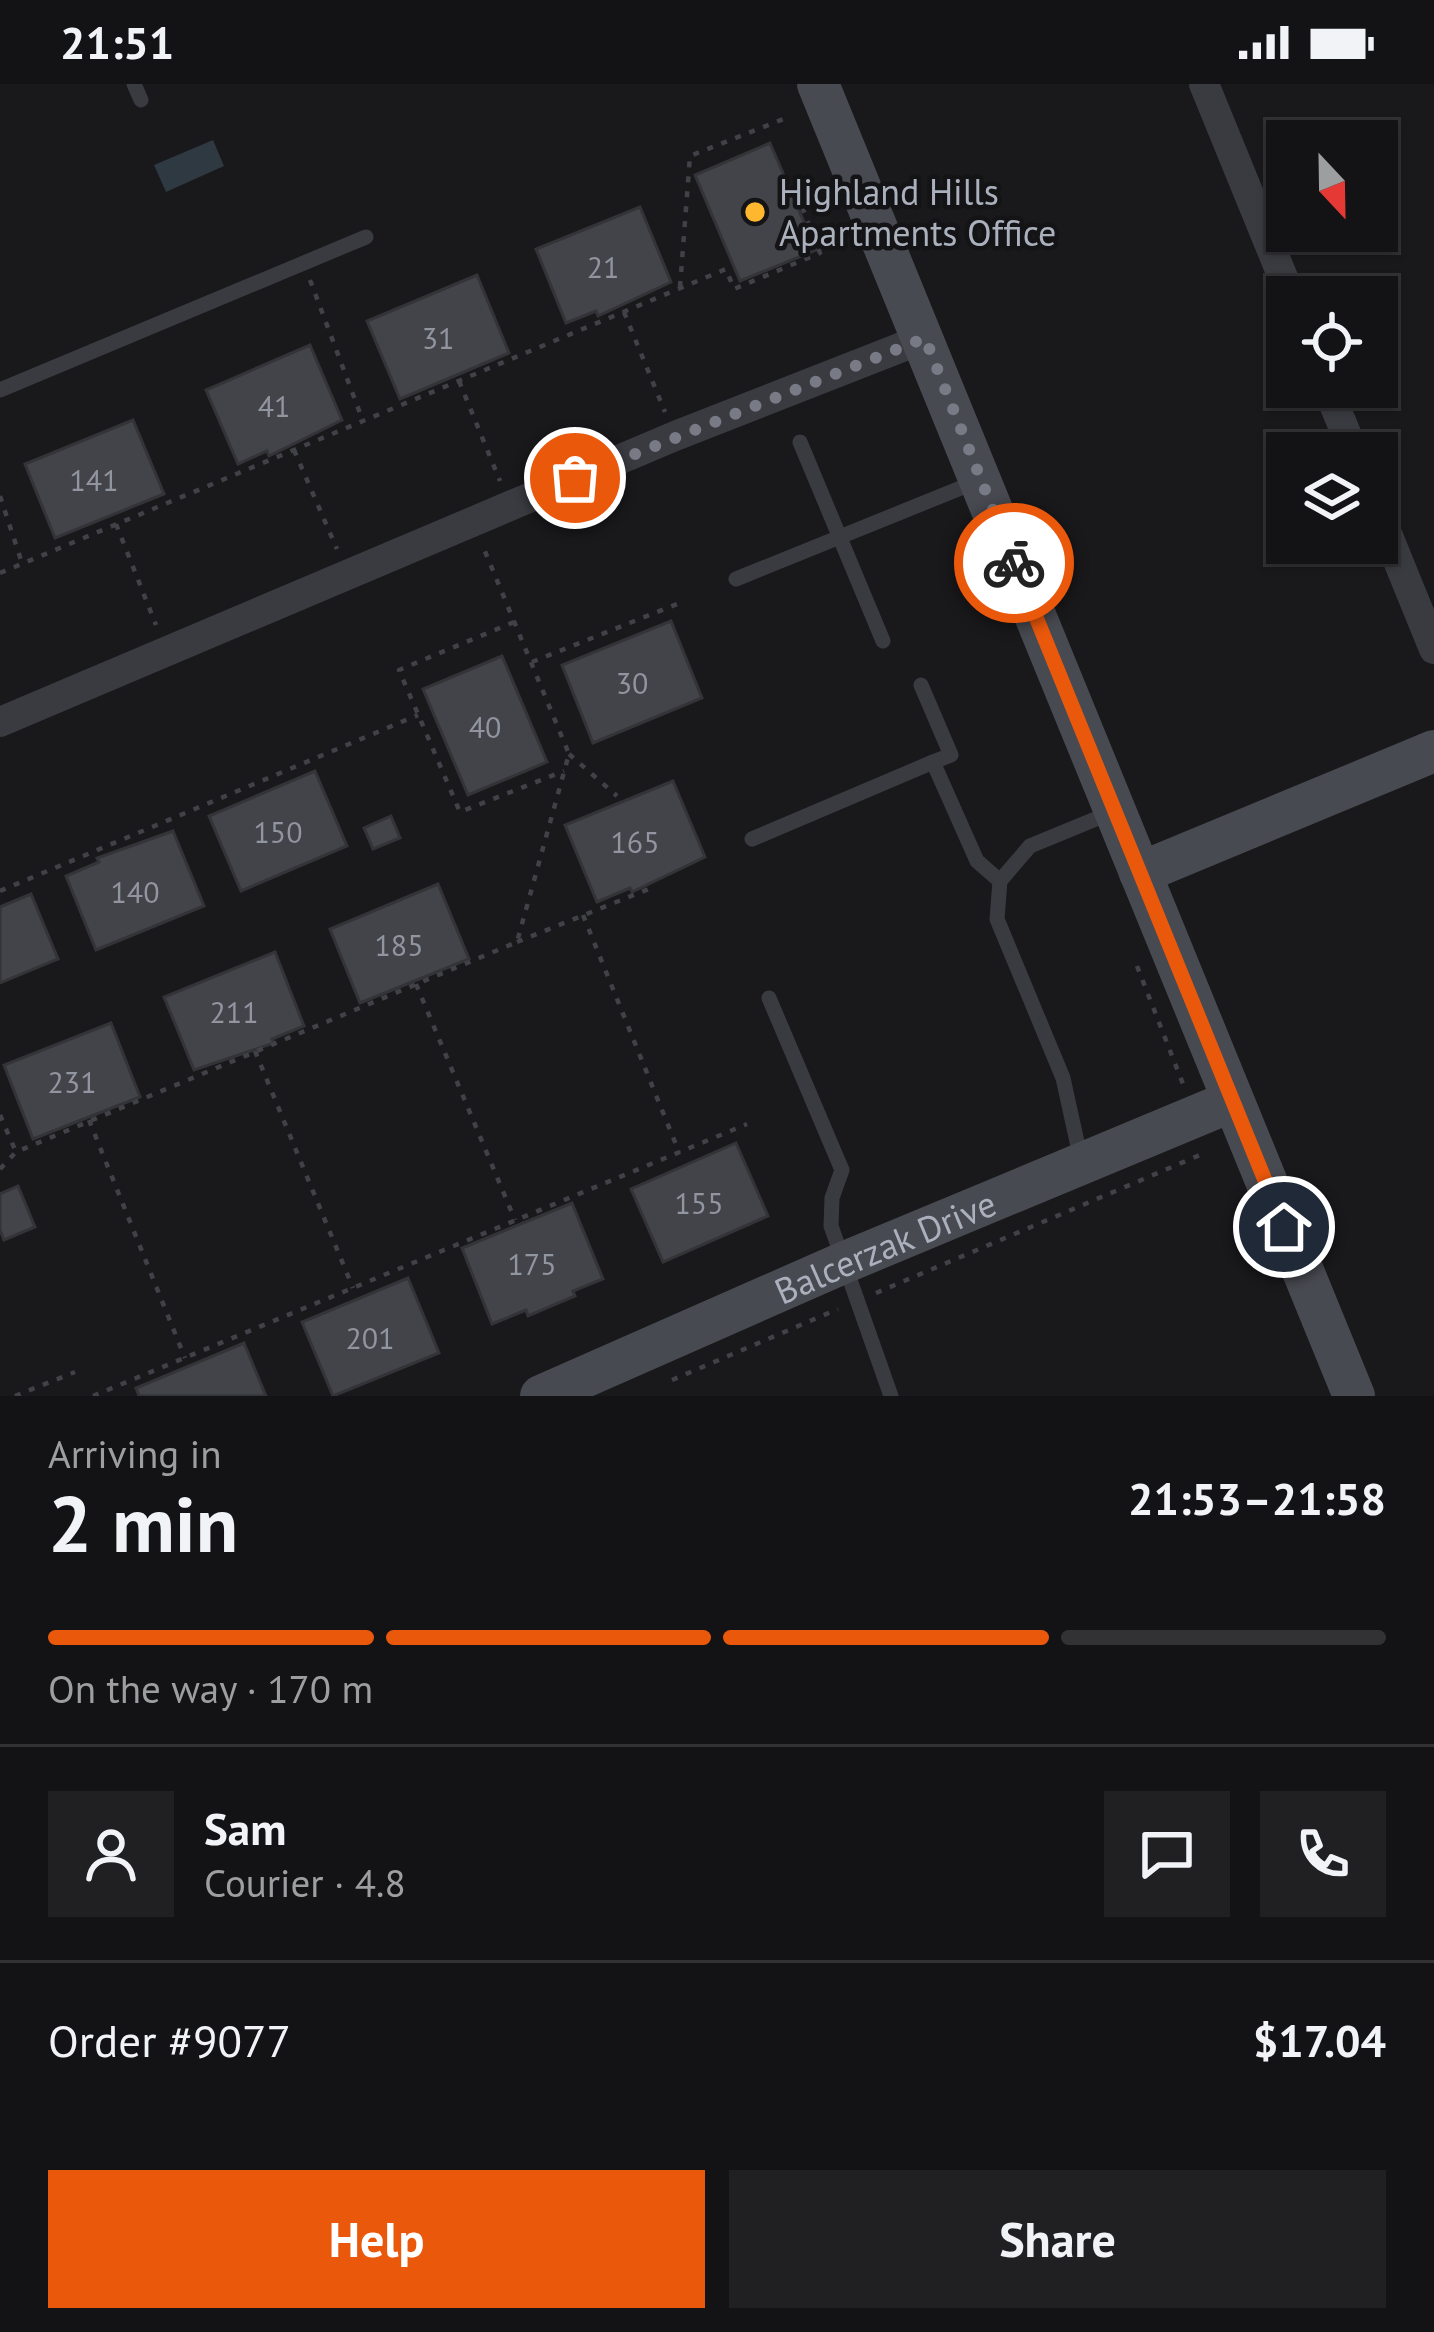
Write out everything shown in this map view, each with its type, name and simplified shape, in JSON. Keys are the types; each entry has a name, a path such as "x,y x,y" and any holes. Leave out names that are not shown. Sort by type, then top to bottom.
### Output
{"street":[{"path":"1204,84 1282,276"},
{"path":"807,99 925,338 1354,1396"},
{"path":"0,722 675,436 925,338"},
{"path":"1398,561 1434,650"},
{"path":"1140,873 1434,751"},
{"name":"Balcerzak Drive","path":"542,1396 851,1282 1081,1163 1232,1101"}],"lane":[{"path":"0,390 366,237"},
{"path":"800,442 884,641"},
{"path":"736,579 981,480"},
{"path":"752,839 951,755 921,686"},
{"path":"933,762 977,860 1000,881"},
{"path":"1081,1163 1063,1078 998,919 1000,881 1030,845 1115,811"},
{"path":"769,998 842,1170 832,1198 831,1226 891,1396"}],"path":[{"path":"680,288 689,156 807,99"},
{"path":"0,573 726,269 734,289 820,254 797,194 824,183"},
{"path":"304,264 363,421"},
{"path":"624,312 675,436"},
{"path":"459,381 510,506"},
{"path":"294,450 347,575"},
{"path":"0,496 22,563"},
{"path":"472,522 569,754 617,796"},
{"path":"116,524 173,649"},
{"path":"531,662 677,604"},
{"path":"514,622 399,670 460,812 564,771"},
{"path":"0,891 418,715"},
{"path":"517,942 569,754"},
{"path":"0,1169 16,1152 89,1120 656,886"},
{"path":"583,915 679,1152"},
{"path":"416,984 515,1220"},
{"path":"255,1051 353,1288"},
{"path":"0,1115 16,1152"},
{"path":"89,1120 185,1358"},
{"path":"93,1396 747,1124"},
{"path":"654,1387 851,1282 1207,1153"},
{"path":"15,1396 75,1372"}],"shaded area":[{"path":"213,140 224,166 166,192 154,165"}],"building":[{"name":"Highland Hills Apartments Office","path":"770,143 816,250 740,281 695,175"},
{"path":"640,207 671,282 598,316 596,311 566,323 536,249"},
{"path":"477,275 509,353 400,399 367,321"},
{"path":"310,345 342,420 269,456 267,451 238,464 206,390"},
{"path":"133,420 164,494 55,538 25,464"},
{"path":"671,621 702,698 593,743 562,665"},
{"path":"502,656 547,762 468,795 423,689"},
{"path":"315,771 347,846 241,891 209,816"},
{"path":"673,781 705,857 632,892 630,888 597,902 565,825"},
{"path":"391,816 400,838 373,849 364,828"},
{"path":"173,831 204,906 96,950 66,876 99,862 97,858"},
{"path":"438,884 469,959 360,1003 330,929"},
{"path":"31,894 58,959 0,983 0,907"},
{"path":"275,952 304,1026 272,1039 274,1043 194,1070 164,997"},
{"path":"111,1023 140,1097 33,1139 4,1065"},
{"path":"736,1143 768,1216 663,1262 631,1189"},
{"path":"18,1186 35,1227 4,1240 0,1194"},
{"path":"572,1203 603,1279 528,1316 526,1310 492,1324 462,1248"},
{"path":"408,1278 439,1353 333,1396 302,1322"},
{"path":"244,1343 266,1396 139,1396 136,1388"}],"way so far":[{"path":"575,478 925,338 1014,563"}],"place":[{"name":"Highland Hills Apartments Office","path":"755,212"}],"route":[{"path":"1014,563 1284,1227"}]}
